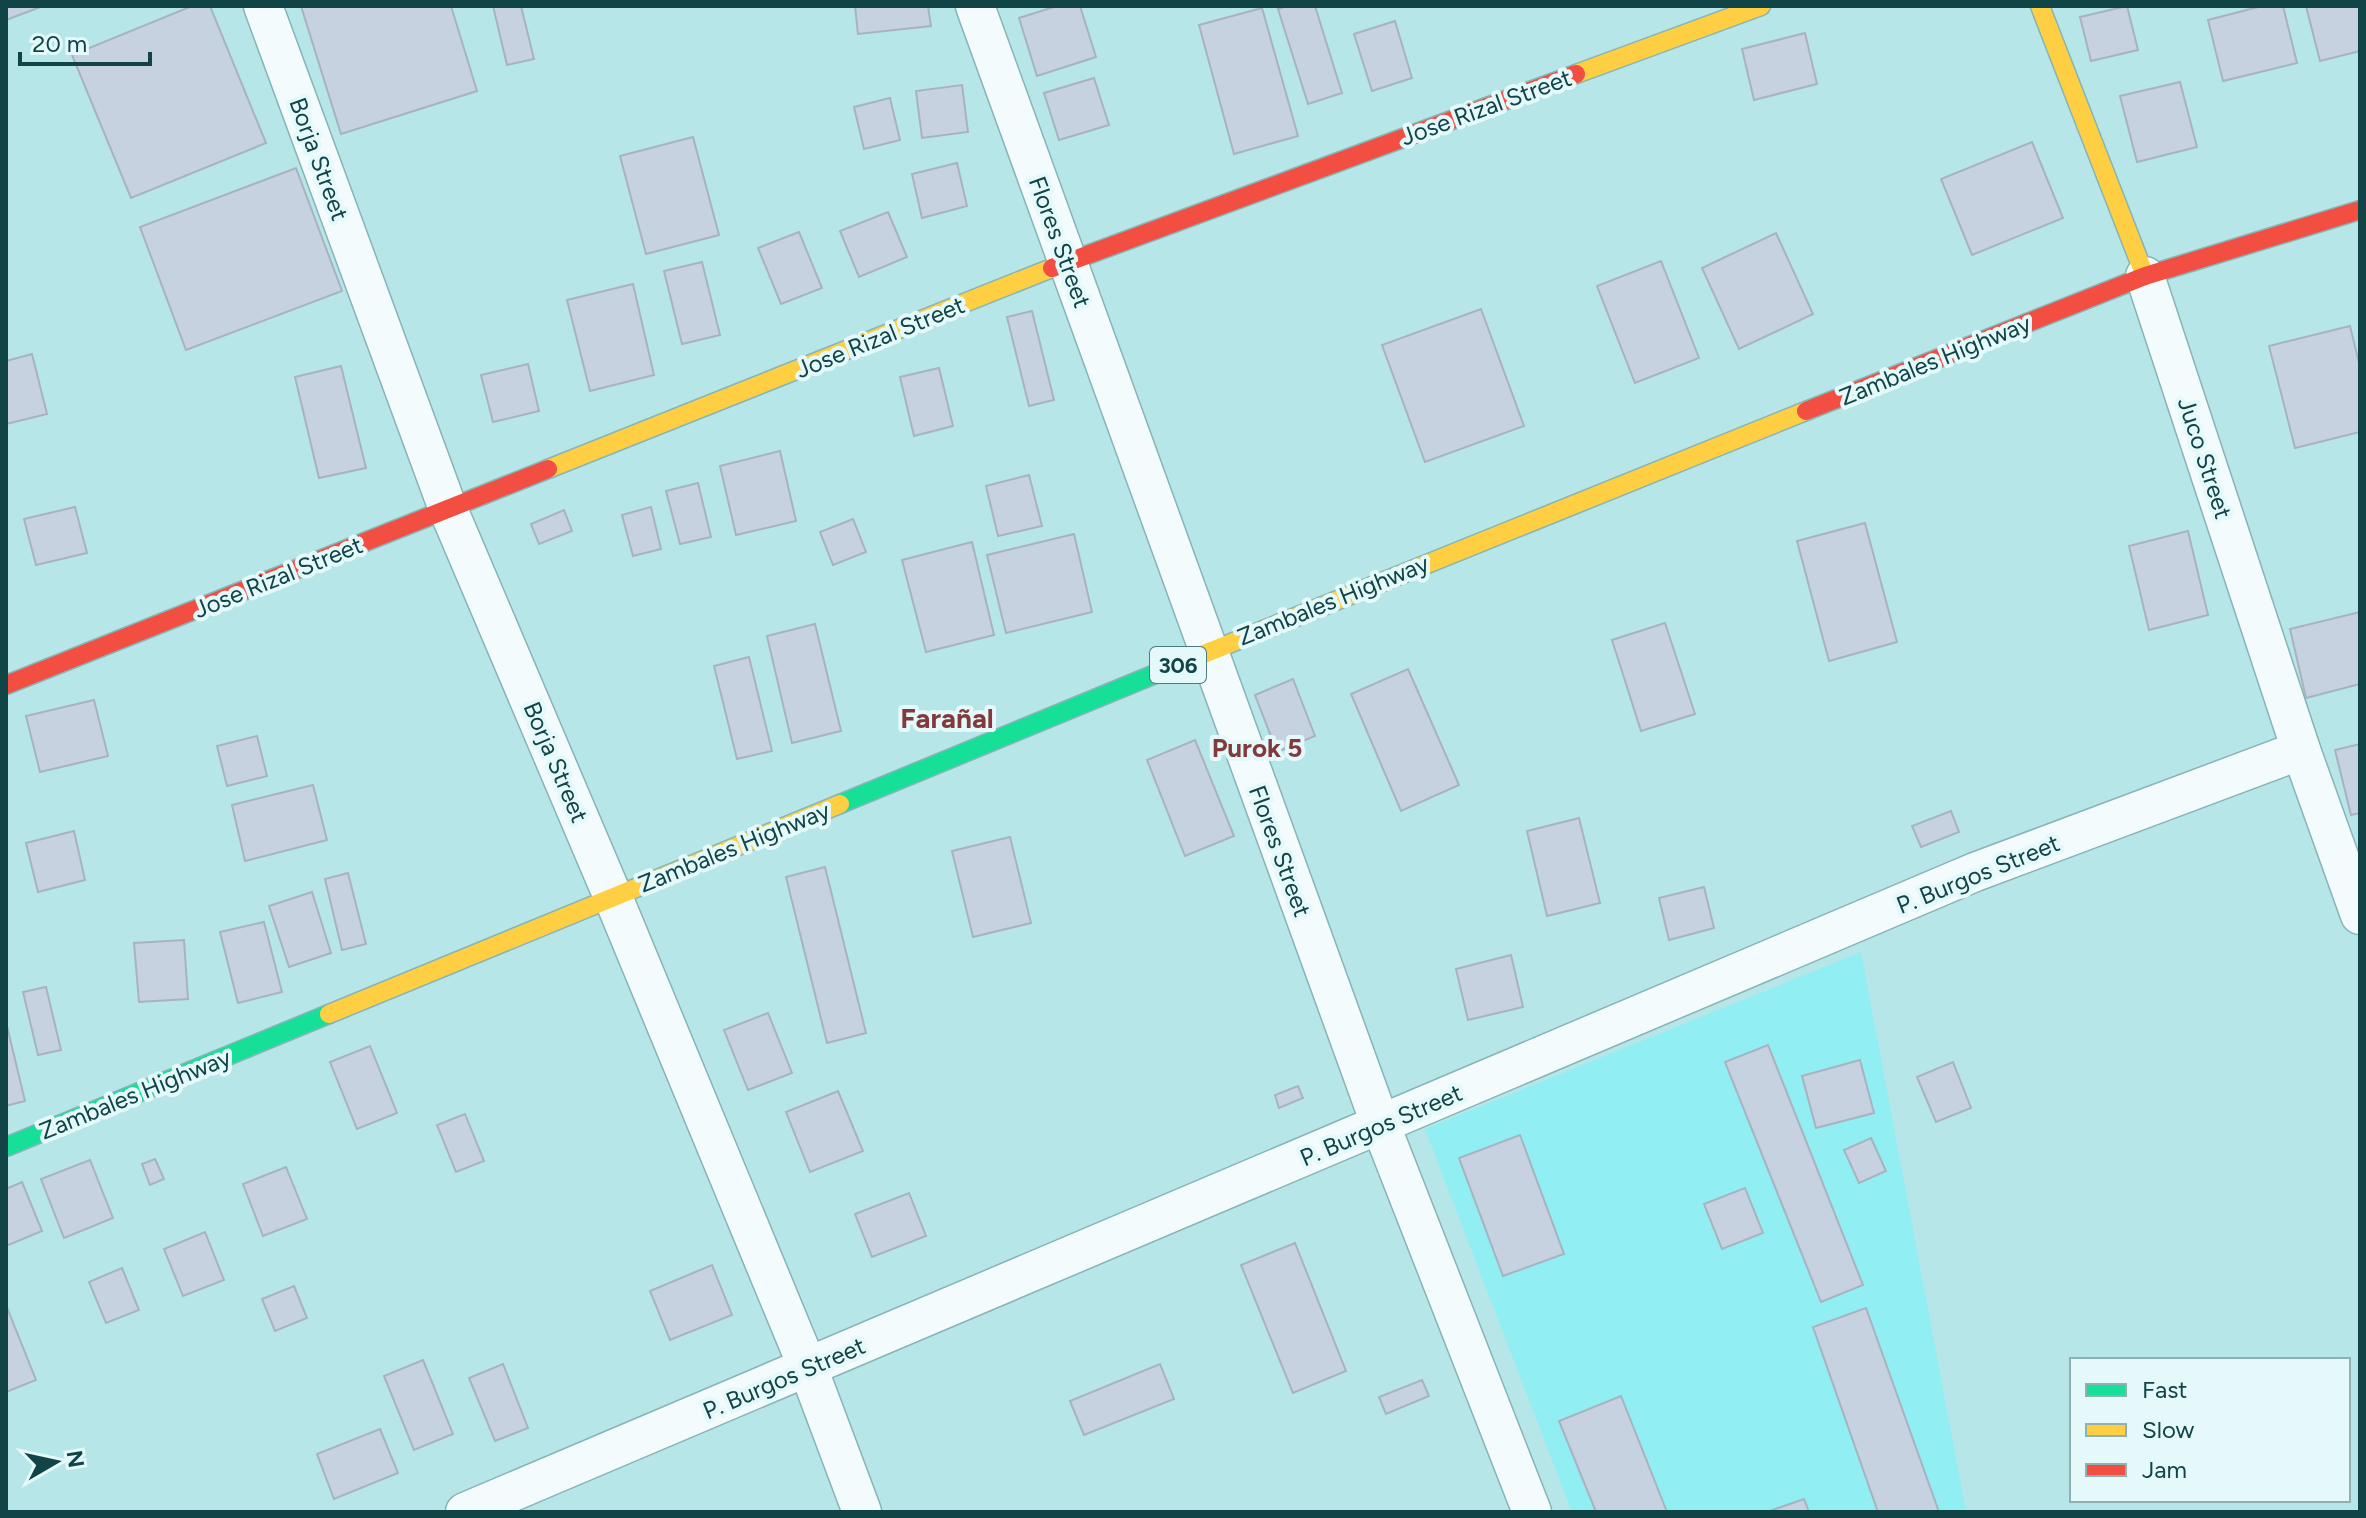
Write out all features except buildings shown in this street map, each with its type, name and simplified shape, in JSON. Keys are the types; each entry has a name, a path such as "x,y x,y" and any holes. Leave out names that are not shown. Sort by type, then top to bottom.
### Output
{"main road":[{"name":"Jose Rizal Street","path":"6,685 1067,262 1761,6"},
{"name":"Juco Street","path":"2040,6 2145,276"},
{"name":"Zambales Highway","path":"6,1147 1461,548 2145,276 2360,210"}],"street":[{"name":"Borja Street","path":"263,6 448,509 808,1368 862,1512"},
{"name":"Flores Street","path":"975,6 1381,1126 1532,1512"},
{"name":"Juco Street","path":"2145,276 2301,750 2360,915"},
{"name":"P. Burgos Street","path":"465,1512 1975,872 2301,750"}],"shaded area":[{"path":"1861,952 1966,1512 1572,1512 1425,1129"}],"traffic: fast":[{"path":"840,804 1194,658"},
{"path":"6,1147 329,1014"}],"traffic: slow":[{"path":"1576,74 1761,6"},
{"path":"2040,6 2145,276"},
{"path":"548,469 1052,268"},
{"path":"1194,658 1806,411"},
{"path":"329,1014 840,804"}],"traffic: jam":[{"path":"1052,268 1576,74"},
{"path":"1806,411 2145,276 2360,210"},
{"path":"6,685 548,469"}],"district":[{"name":"Farañal","path":"947,718"},
{"name":"Purok 5","path":"1257,748"}]}
